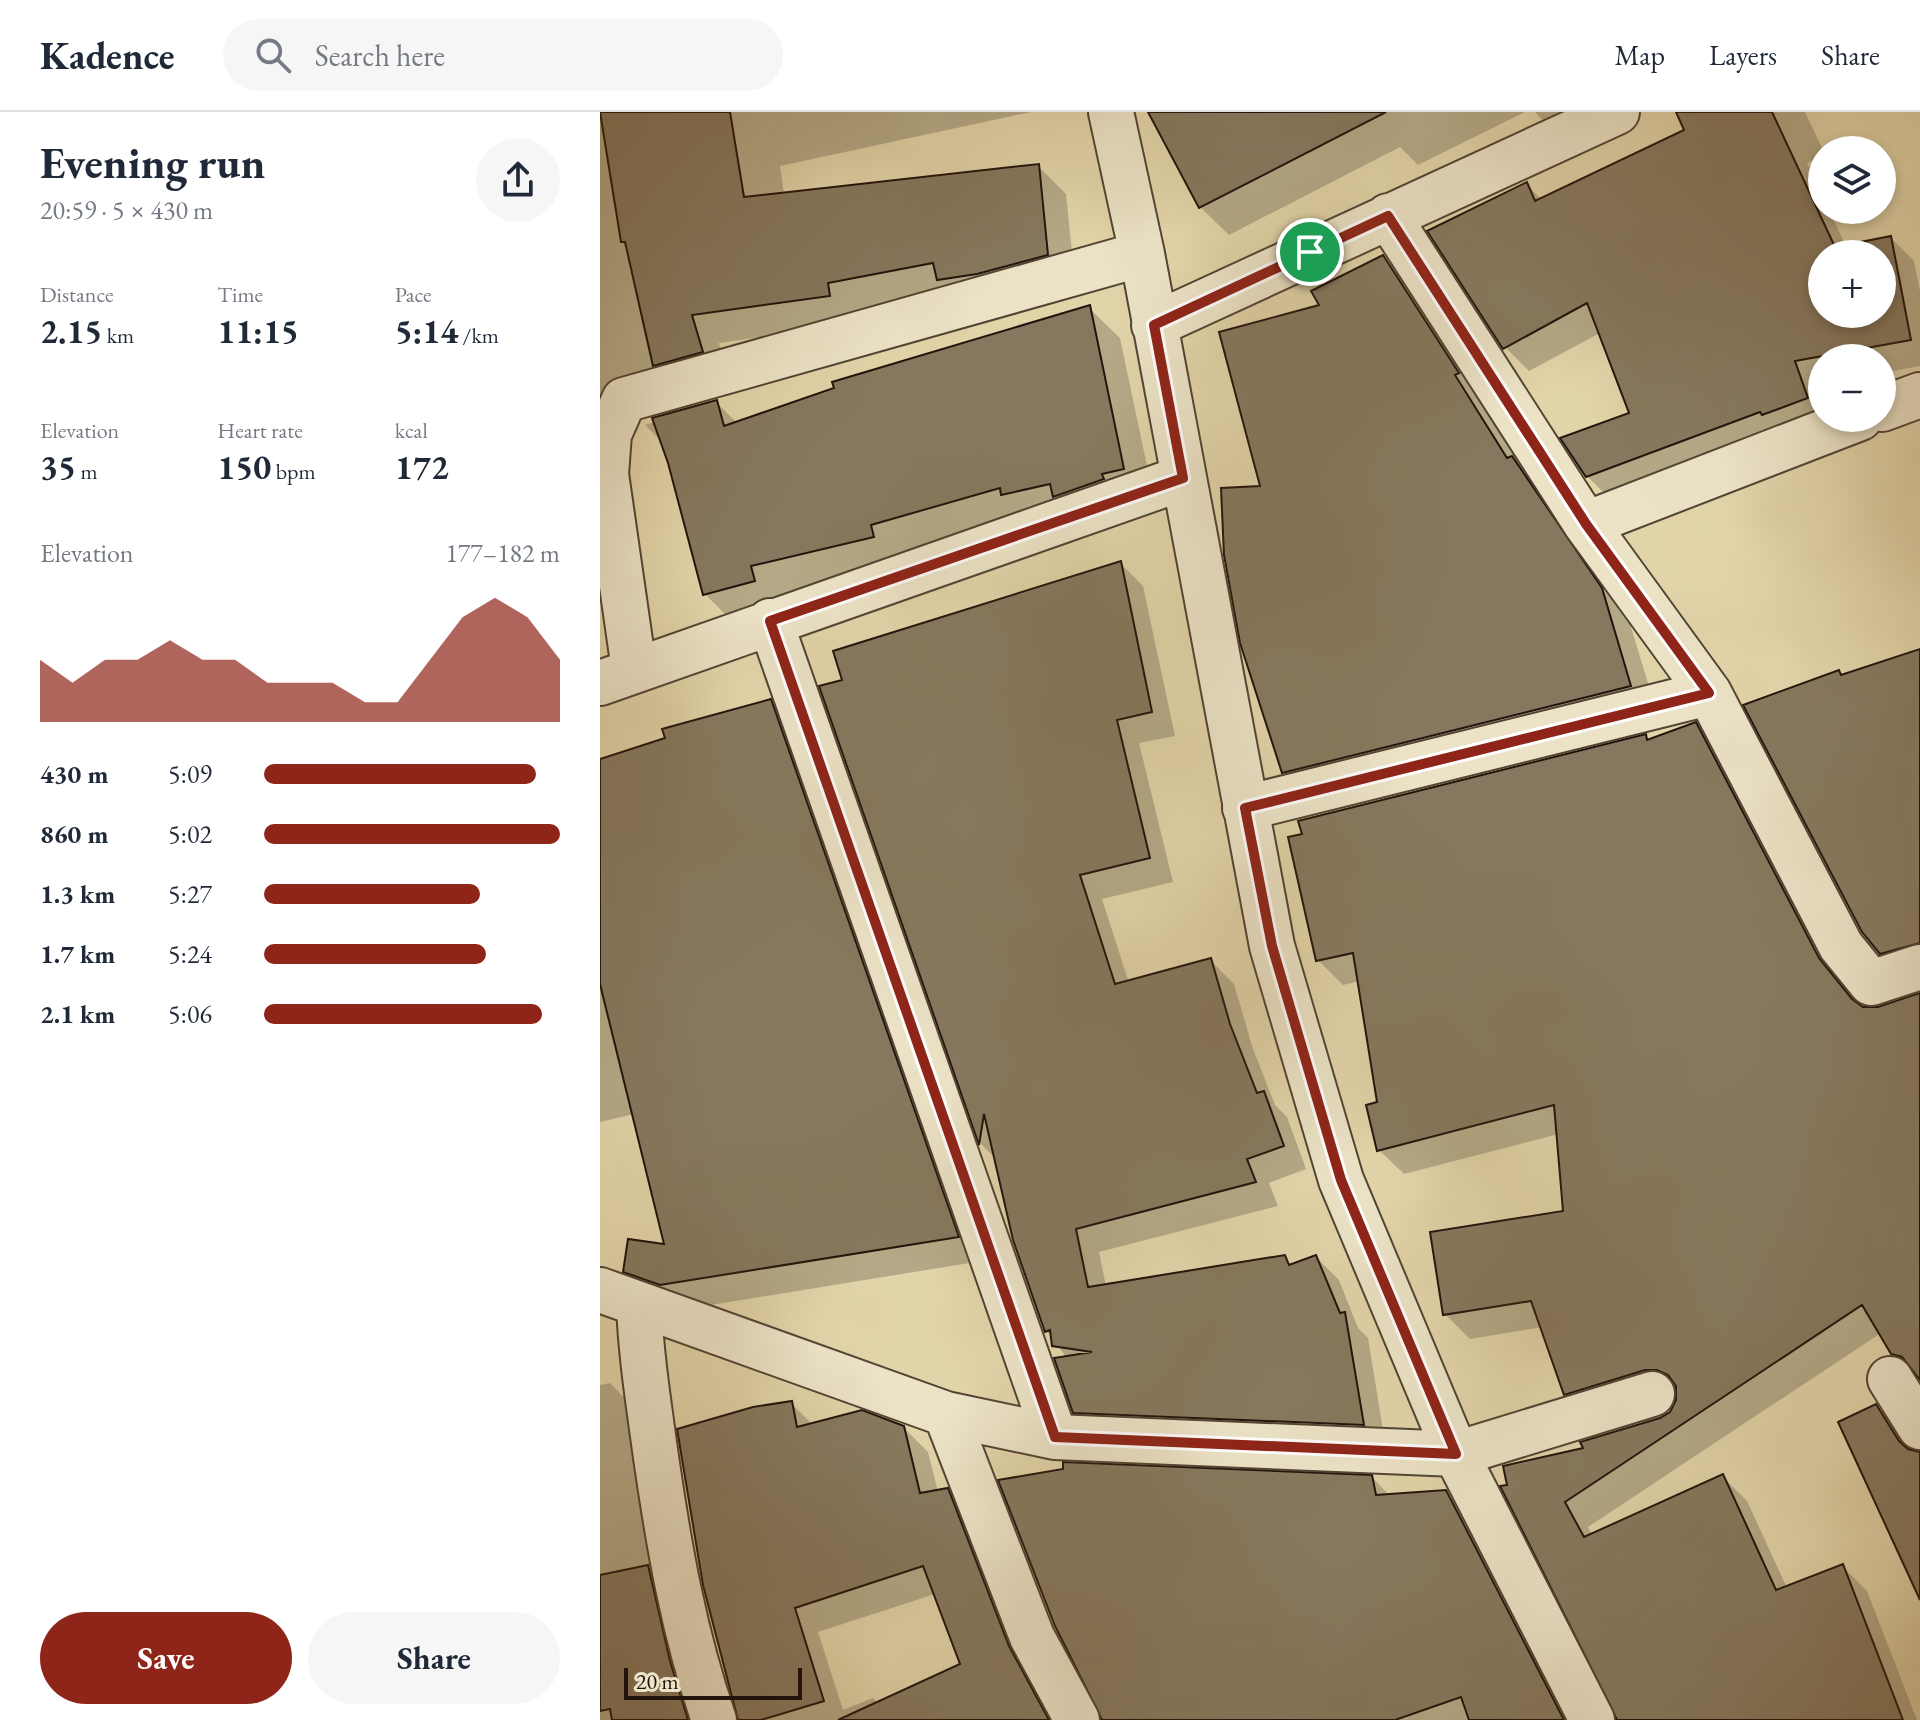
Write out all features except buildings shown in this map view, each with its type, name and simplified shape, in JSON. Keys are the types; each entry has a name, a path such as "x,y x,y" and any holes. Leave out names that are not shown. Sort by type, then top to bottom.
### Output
{"street":[{"path":"1111,112 1142,254 1272,946 1341,1180 1456,1454 1592,1720"},
{"path":"1154,325 1617,112"},
{"path":"1388,216 1586,524 1709,693 1841,946 1871,983 1920,967"},
{"path":"1142,254 624,400 609,434 606,474 617,676 1183,478"},
{"path":"1896,404 1920,395"},
{"path":"1586,524 1824,432"},
{"path":"770,621 1055,1437"},
{"path":"1245,808 1709,693"},
{"path":"619,1297 946,1414 1055,1437 1456,1454 1652,1394"},
{"path":"619,1297 641,1348 670,1554 695,1666 714,1720"},
{"path":"1890,1379 1920,1427"},
{"path":"946,1414 1032,1637 1077,1720"}],"route":[{"path":"1388,216 1586,524 1709,693 1245,808 1272,946 1341,1180 1456,1454 1055,1437 770,621 1183,478 1154,325 1310,252 1388,216"}]}
